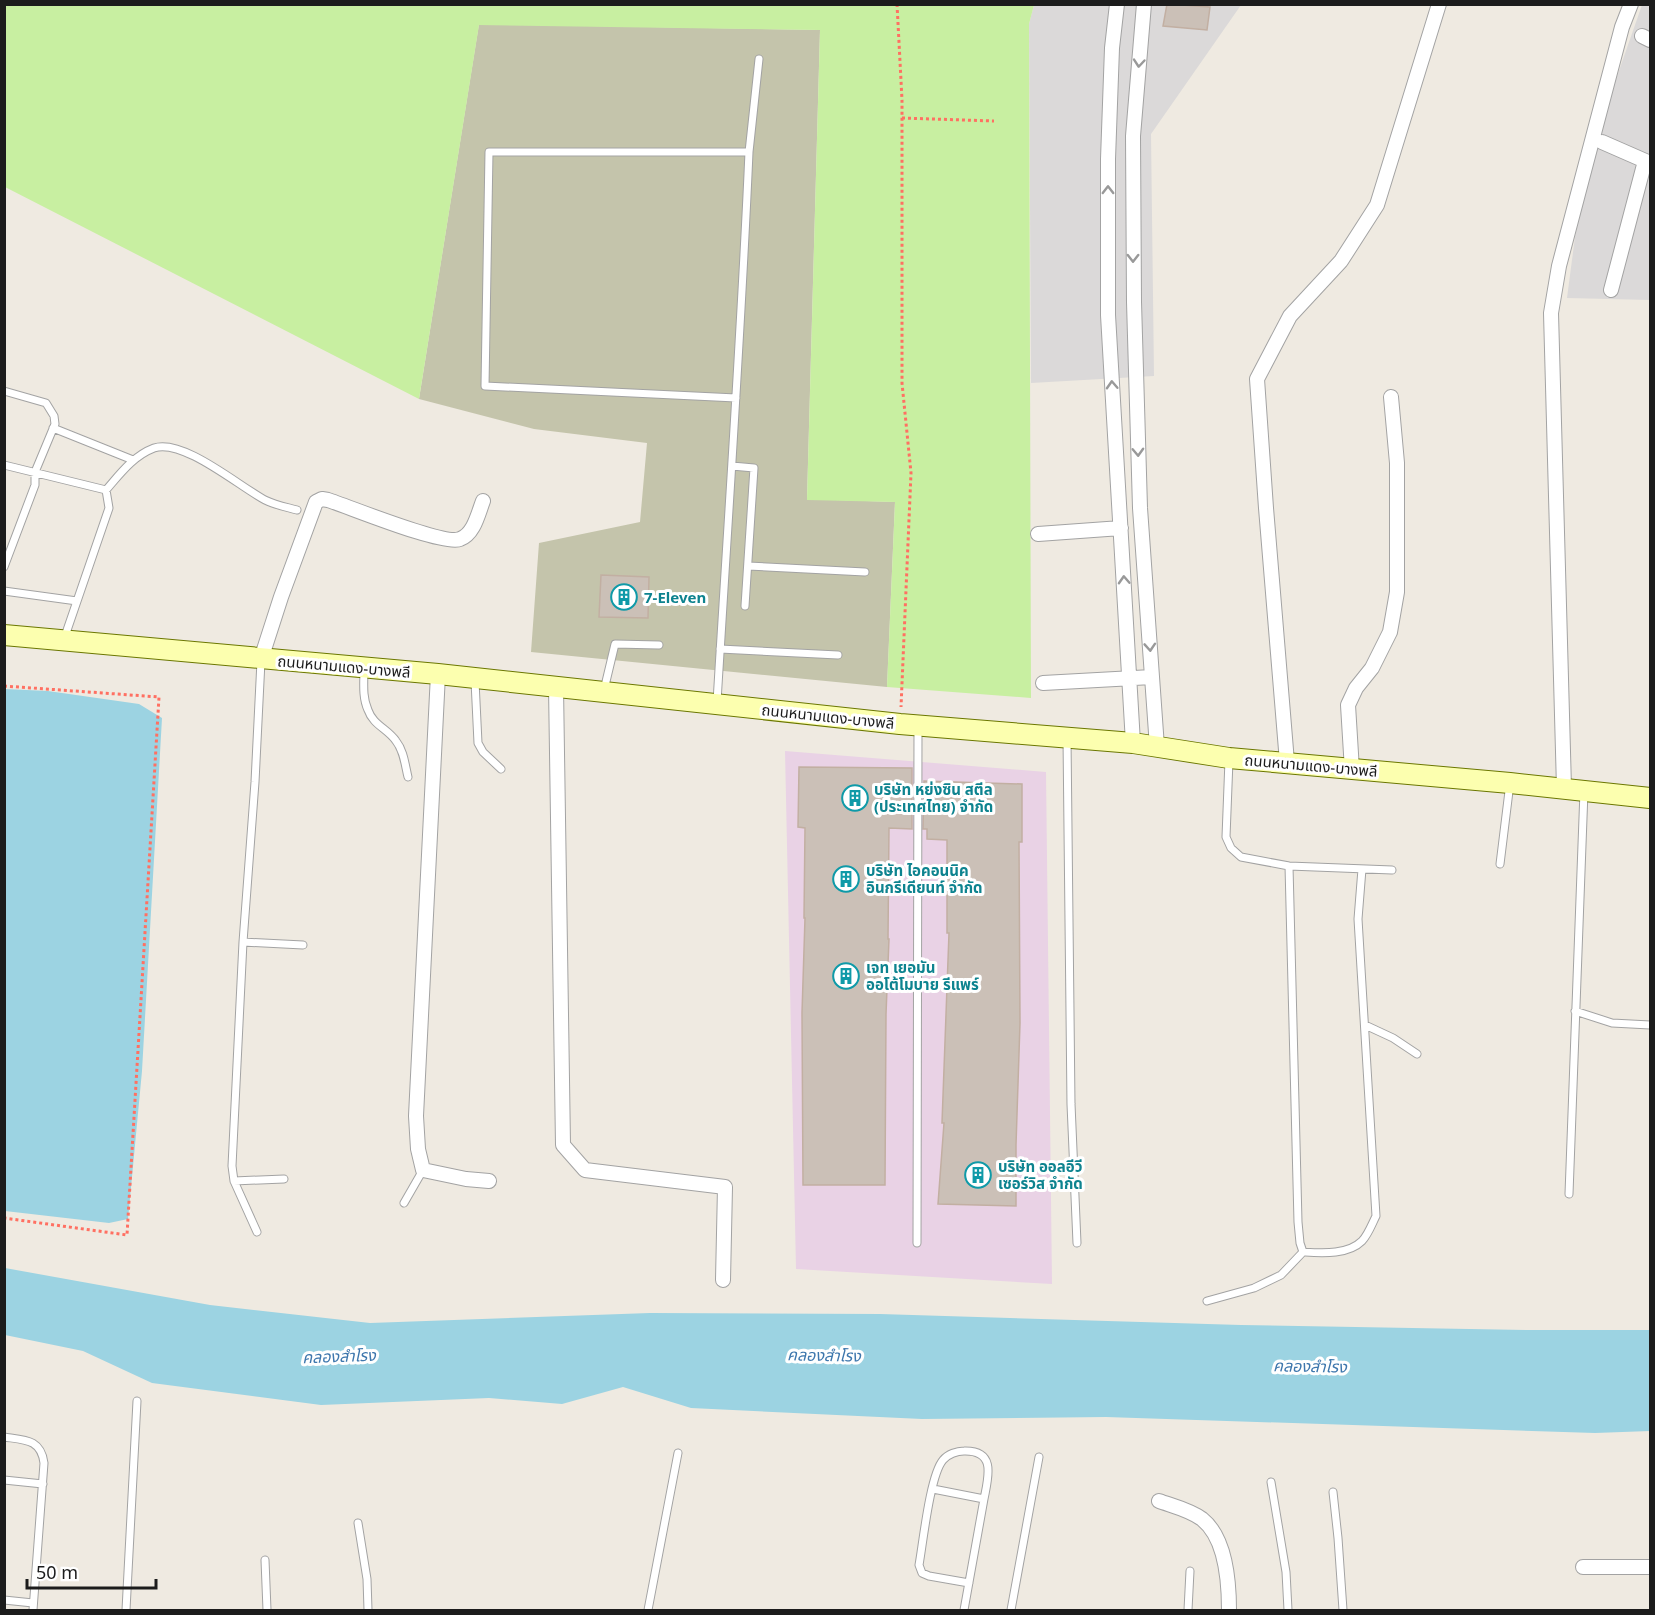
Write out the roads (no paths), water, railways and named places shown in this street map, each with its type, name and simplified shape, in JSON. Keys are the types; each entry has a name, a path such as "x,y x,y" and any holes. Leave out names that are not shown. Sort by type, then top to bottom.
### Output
{"main road":[{"name":"ถนนหนามแดง-บางพลี","path":"4,635 438,675 909,725 1133,743 1229,758 1564,788 1650,798"}],"street":[{"path":"1117,4 1112,48 1109,126 1108,315 1133,743"},
{"path":"1144,4 1133,136 1134,302 1140,508 1157,747"},
{"path":"1287,762 1257,379 1290,316 1341,261 1377,205 1439,4"},
{"path":"1564,788 1551,313 1565,243 1622,27 1631,4"},
{"path":"1602,142 1648,162 1611,290"},
{"path":"1352,770 1348,705 1356,688 1372,668 1390,632 1397,592 1397,463 1391,397"},
{"path":"261,658 316,502 322,499 328,500 448,541 459,540 466,535 472,528 483,501"},
{"path":"1038,534 1121,528"},
{"path":"438,675 416,1116 418,1149 423,1170 466,1179 489,1181"},
{"path":"1043,683 1152,677"},
{"path":"555,687 563,1145 585,1170 725,1187 723,1280"},
{"path":"1159,1501 1188,1511 1204,1520 1223,1554 1227,1571 1229,1611"},
{"path":"1583,1567 1650,1567"}],"lane":[{"path":"717,704 749,152 759,58"},
{"path":"736,398 485,386 489,152 749,152"},
{"path":"4,391 46,403 54,416 55,424 35,472 35,486 7,552 4,567"},
{"path":"53,428 133,460"},
{"path":"106,490 133,460 156,447 165,446 197,457 269,502 297,510"},
{"path":"4,465 106,490"},
{"path":"732,466 754,468 745,606"},
{"path":"64,639 109,508 106,490"},
{"path":"748,566 865,573"},
{"path":"4,591 76,601"},
{"path":"604,692 615,644 659,645"},
{"path":"720,649 838,655"},
{"path":"256,1232 234,1181 232,1166 261,658"},
{"path":"364,668 364,698 368,711 374,721 395,739 401,749 408,777"},
{"path":"475,679 478,743 483,752 501,769"},
{"path":"909,725 917,1243"},
{"path":"1067,738 1071,1104 1077,1243"},
{"path":"1229,758 1226,837 1231,848 1241,857 1289,866 1392,870"},
{"path":"1500,864 1510,783"},
{"path":"1569,1194 1584,790"},
{"path":"1289,866 1298,1222 1299,1243 1303,1252"},
{"path":"1207,1300 1254,1288 1281,1275 1303,1252 1322,1253 1351,1249 1363,1240 1376,1216 1358,919 1362,869"},
{"path":"243,942 303,945"},
{"path":"1575,1011 1612,1023 1650,1025"},
{"path":"1365,1025 1393,1038 1417,1054"},
{"path":"404,1203 423,1170"},
{"path":"234,1181 284,1179"},
{"path":"126,1611 137,1401"},
{"path":"4,1437 30,1441 39,1446 44,1463 33,1607 4,1600"},
{"path":"964,1611 989,1468 980,1453 960,1451 948,1455 942,1461 933,1489 919,1565 922,1573 929,1576 969,1582"},
{"path":"648,1611 678,1453"},
{"path":"1011,1611 1039,1457"},
{"path":"4,1480 43,1484"},
{"path":"1271,1482 1286,1572 1288,1611"},
{"path":"933,1489 984,1499"},
{"path":"1333,1492 1343,1611"},
{"path":"358,1523 367,1579 368,1611"},
{"path":"265,1560 267,1611"},
{"path":"1188,1611 1190,1571"}],"water":[{"path":"5,689 48,691 139,704 162,718 142,1071 128,1219 109,1223 5,1211"},
{"name":"คลองสำโรง","path":"5,1268 210,1305 370,1323 650,1313 880,1314 1241,1325 1650,1330 1650,1431 1595,1433 1106,1417 922,1419 691,1408 623,1387 562,1404 489,1398 321,1405 152,1383 83,1351 5,1335"}],"place":[{"name":"7-Eleven","path":"624,597"},
{"name":"บริษัท หย่งซิน สตีล (ประเทศไทย) จํากัด","path":"855,798"},
{"name":"บริษัท ไอคอนนิค อินกรีเดียนท์ จำกัด","path":"846,879"},
{"name":"เจท เยอมัน ออโต้โมบาย รีแพร์","path":"846,976"},
{"name":"บริษัท ออลอีวี เซอร์วิส จำกัด","path":"978,1175"}]}
